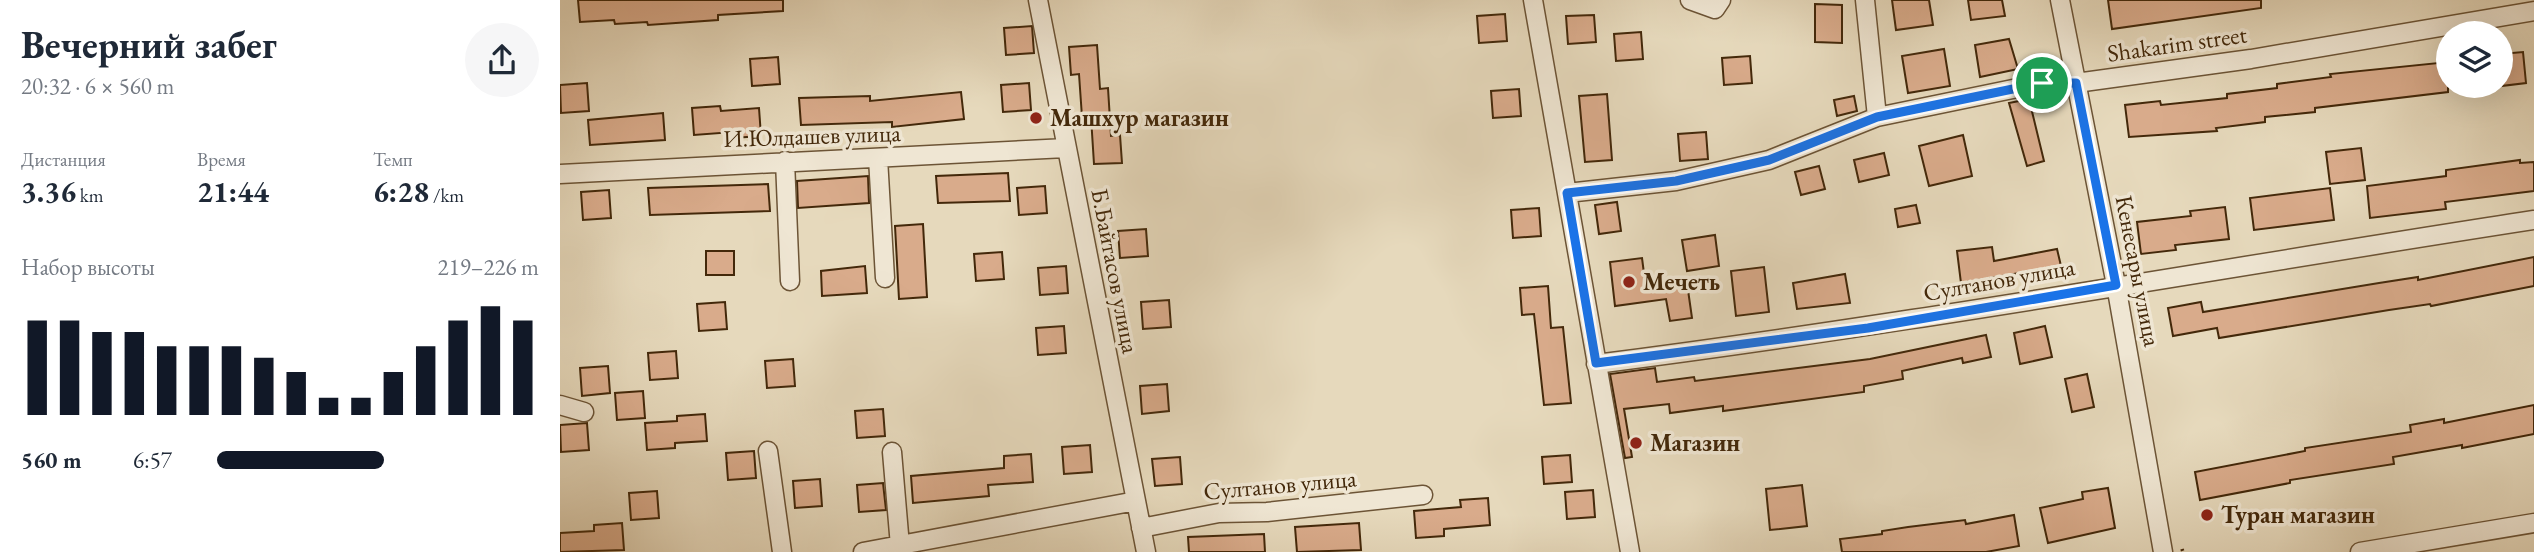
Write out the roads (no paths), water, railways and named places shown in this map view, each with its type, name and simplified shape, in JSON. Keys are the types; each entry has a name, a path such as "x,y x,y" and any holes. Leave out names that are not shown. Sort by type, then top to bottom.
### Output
{"street":[{"name":"Б.Байтасов улица","path":"1038,0 1146,552"},
{"path":"1533,0 1630,552"},
{"path":"1690,0 1715,9 1721,0"},
{"path":"1865,0 1877,117"},
{"name":"Кенесары улица","path":"2060,0 2116,285 2163,552"},
{"name":"Shakarim street","path":"1567,193 1676,181 1769,160 1877,117 2042,83 2076,83 2251,58 2534,11"},
{"name":"И.Юлдашев улица","path":"560,174 785,160 1066,148"},
{"path":"878,158 885,278"},
{"path":"785,160 790,281"},
{"name":"Султанов улица","path":"1596,363 1868,328 2116,285 2534,220"},
{"path":"560,405 584,412"},
{"path":"768,451 782,552"},
{"path":"892,453 900,545"},
{"name":"Султанов улица","path":"1141,528 1219,513 1267,512 1423,495"},
{"path":"863,552 1136,501"},
{"path":"2360,552 2534,523"}],"place":[{"name":"Машхур магазин","path":"1036,118"},
{"name":"Мечеть","path":"1629,282"},
{"name":"Магазин","path":"1636,443"},
{"name":"Туран магазин","path":"2207,515"}]}
